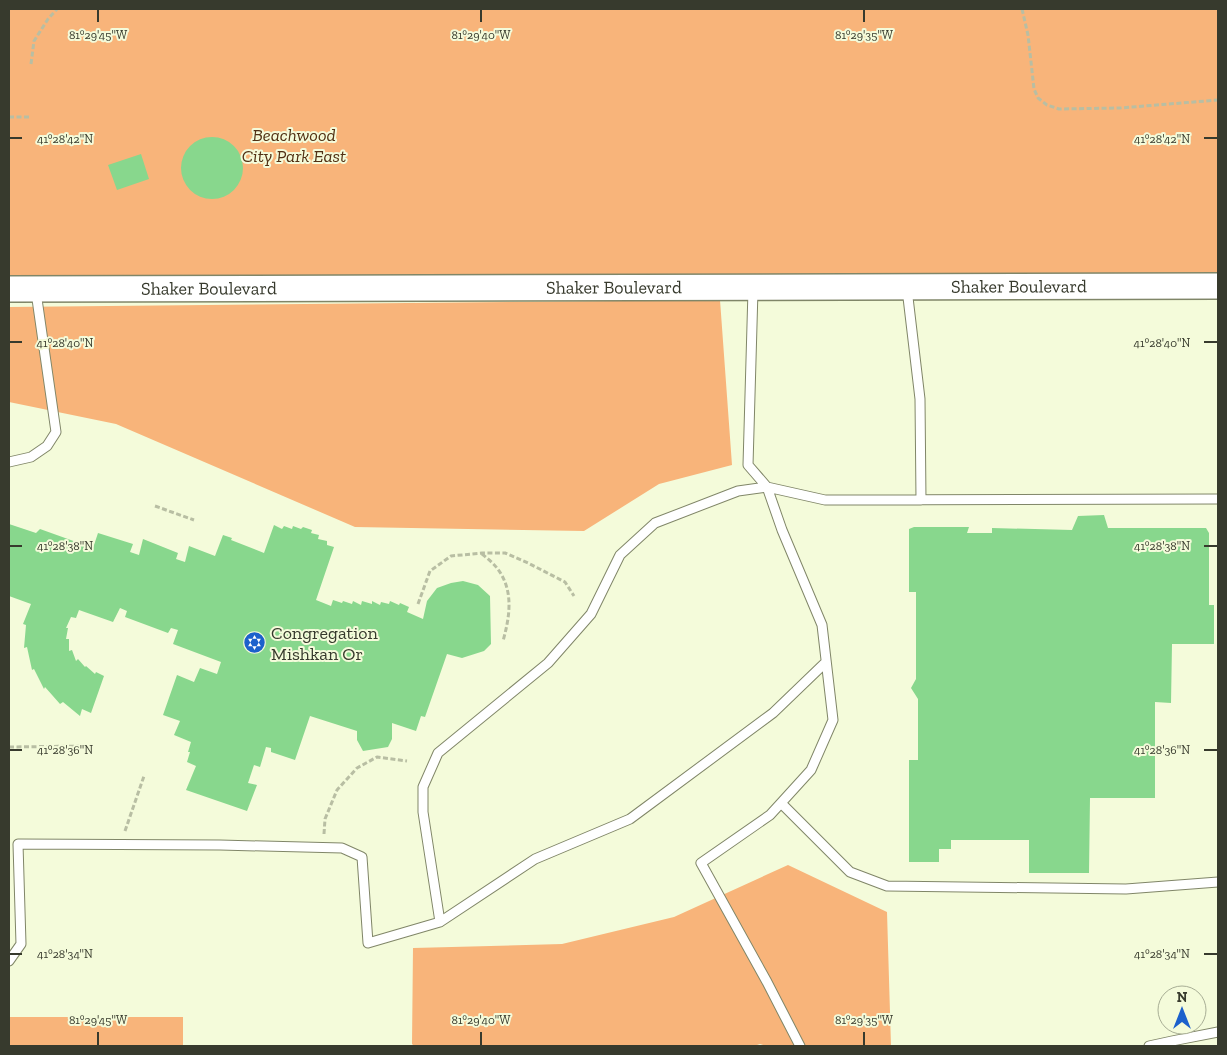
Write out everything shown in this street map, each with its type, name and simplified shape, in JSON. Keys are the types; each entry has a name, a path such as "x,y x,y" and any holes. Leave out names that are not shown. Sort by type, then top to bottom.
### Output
{"main road":[{"name":"Shaker Boulevard","path":"9,289 1218,286"}],"lane":[{"path":"907,286 920,399 921,500"},
{"path":"753,287 748,465 766,487 822,625 833,720 812,770 770,815 701,863 800,1046"},
{"path":"9,462 31,457 47,446 56,432 36,289"},
{"path":"440,922 423,812 423,787 438,753 548,663 591,614 620,555 654,523 738,491 766,487 825,500 1218,499"},
{"path":"9,961 21,944 18,844 342,848 362,857 368,943 440,922 534,859 630,819 773,713 826,662"},
{"path":"781,803 850,872 886,886 1126,889 1218,882"},
{"path":"1149,1046 1218,1032"}],"path":[{"path":"31,64 34,41 57,9"},
{"path":"1022,9 1028,35 1034,89 1038,98 1047,105 1060,108 1120,108 1218,100"},
{"path":"9,117 31,117"},
{"path":"155,506 194,520"},
{"path":"482,554 497,568 507,586 510,605 509,622 503,641"},
{"path":"418,604 430,571 451,556 482,554 505,554 528,563 565,582 574,596"},
{"path":"9,747 86,746"},
{"path":"324,837 325,819 337,790 357,768 377,757 407,761"},
{"path":"124,834 144,776"}],"green space":[{"name":"Beachwood City Park East","path":"9,9 1218,9 1218,278 9,282"},
{"path":"720,300 732,465 659,484 584,531 355,527 116,424 9,402 9,307"},
{"path":"788,865 887,912 891,1046 766,1046 760,1044 754,1046 414,1046 412,1044 413,948 562,944 674,917"},
{"path":"9,1017 183,1017 183,1046 9,1046"}],"building":[{"path":"212,137 224,140 234,146 240,156 243,168 240,180 234,190 224,196 212,199 200,196 190,190 184,180 181,168 184,156 190,146 200,140"},
{"path":"141,154 149,179 117,190 108,165"},
{"path":"1104,515 1108,528 1206,528 1209,533 1209,605 1214,605 1214,644 1172,644 1171,703 1155,702 1155,798 1090,798 1089,873 1029,873 1029,840 951,840 951,849 939,849 939,862 909,862 909,760 918,760 918,699 911,688 916,679 916,592 909,592 909,529 914,527 969,527 967,533 992,533 992,528 1072,530 1078,516"},
{"path":"9,524 36,533 40,529 93,548 98,533 133,544 130,552 139,555 143,539 178,553 176,559 185,562 189,546 215,556 223,535 264,553 274,525 282,529 284,526 292,529 293,526 301,529 303,527 312,530 311,533 319,535 318,539 327,541 327,545 334,547 316,600 331,606 333,600 352,604 353,601 361,605 362,601 372,604 372,601 380,605 381,602 389,604 390,601 409,607 407,612 423,619 427,601 437,588 463,581 478,585 490,596 491,644 484,651 462,658 447,654 425,717 421,716 416,731 392,723 392,739 388,747 363,751 357,740 357,731 310,716 295,760 271,752 271,748 266,747 260,767 254,765 248,783 257,785 247,811 186,790 196,766 187,762 191,742 174,735 180,721 163,715 177,675 194,682 200,668 217,674 221,662 173,644 178,630 171,628 168,633 125,617 127,611 120,608 113,622 79,610 76,618 71,617 66,628 68,628 66,639 69,639 69,651 72,650 76,661 78,659 95,674 96,672 104,676 91,713 82,709 80,716 63,702 60,704 45,687 44,689 34,669 32,670 27,647 24,648 26,625 23,624 31,604 9,596"}],"place":[{"name":"Congregation Mishkan Or","path":"255,643"}]}
